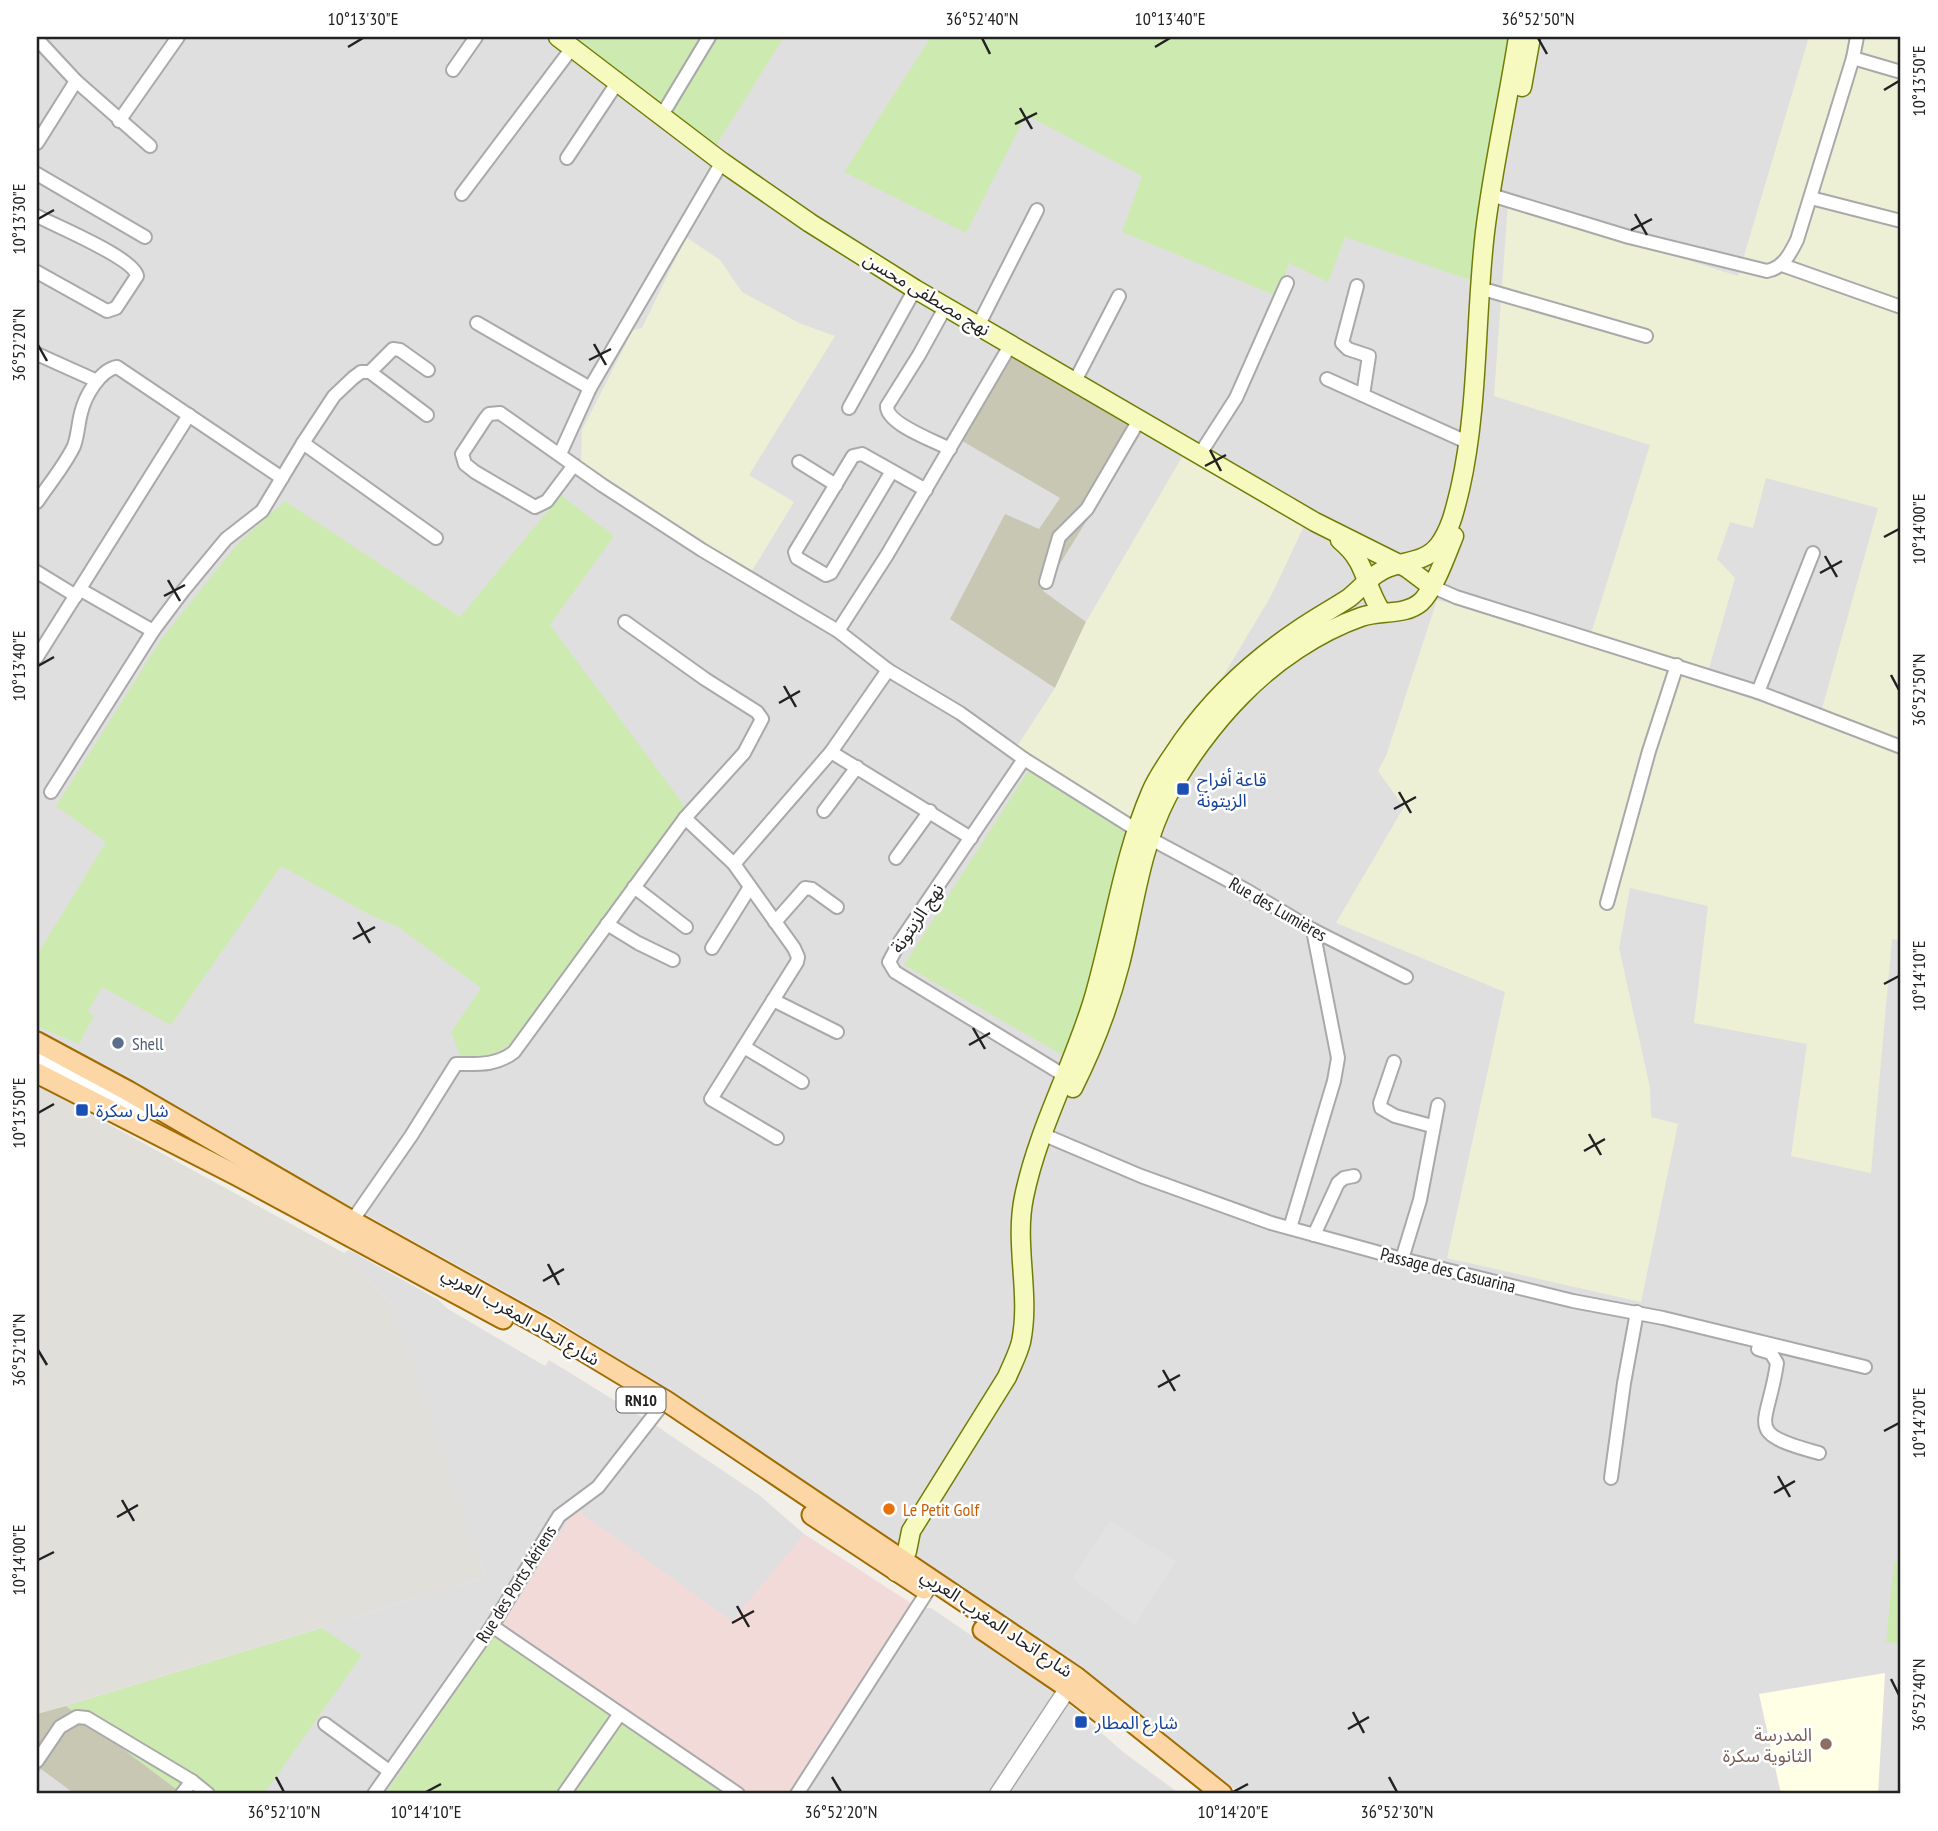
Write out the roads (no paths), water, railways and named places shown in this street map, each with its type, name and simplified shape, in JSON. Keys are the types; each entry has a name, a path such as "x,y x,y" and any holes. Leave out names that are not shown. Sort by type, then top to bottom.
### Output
{"main road":[{"path":"1143,834 1216,724 1255,682 1308,643 1344,623 1381,611 1398,612 1422,602 1431,586 1460,521 1475,458 1485,378 1496,197 1518,37"},
{"path":"900,1566 911,1531 1016,1358 1021,1340 1023,1311 1021,1213 1024,1194 1043,1140 1108,1007 1137,886 1143,834 1160,773 1203,712 1227,685 1267,652 1354,594 1385,568 1428,555 1443,539 1453,517 1469,443 1480,275 1531,37"},
{"name":"نهج مصطفى محسن","path":"565,42 722,162 810,223 915,289 1315,522 1401,565 1431,586"},
{"name":"نهج مصطفى محسن","path":"1315,522 1352,551 1364,569 1368,581"},
{"path":"1368,581 1373,598 1381,611"},
{"name":"شارع اتحاد المغرب العربي","path":"37,1042 545,1328 655,1394 881,1554"},
{"name":"شارع اتحاد المغرب العربي","path":"37,1073 238,1176 525,1331 658,1410 1076,1677 1222,1794"},
{"path":"881,1554 911,1531"},
{"name":"شارع اتحاد المغرب العربي","path":"900,1566 927,1591 1068,1688 1203,1794"}],"street":[{"path":"119,121 178,37"},
{"path":"453,70 476,37"},
{"path":"662,115 709,37"},
{"path":"1496,197 1629,237 1720,260 1767,271 1782,265 1797,240 1811,198 1857,37"},
{"path":"37,39 119,121 150,146"},
{"path":"462,194 565,42"},
{"path":"1853,58 1901,72"},
{"path":"37,143 76,80"},
{"path":"567,158 617,83"},
{"path":"560,454 590,388 722,162"},
{"path":"37,174 145,236"},
{"path":"1811,198 1901,221"},
{"path":"978,326 1037,210"},
{"path":"37,216 115,255 133,267 137,276 116,308 107,311 37,272"},
{"path":"1782,265 1901,307"},
{"path":"1200,454 1236,398 1287,283"},
{"path":"1357,286 1342,343 1348,349 1369,356 1363,396"},
{"path":"849,408 915,289"},
{"path":"1490,291 1646,335"},
{"path":"1074,383 1119,296"},
{"path":"946,306 887,405 887,411 891,418 900,424 950,449"},
{"path":"477,323 590,388"},
{"path":"838,631 926,490 1011,344"},
{"path":"370,372 393,349 428,370"},
{"path":"37,354 97,381"},
{"path":"37,502 75,443 81,410 97,381 109,370 117,367 282,478"},
{"path":"51,792 153,631 226,539 262,511 303,443 344,385 361,372 370,372 427,415"},
{"path":"1326,379 1469,443"},
{"name":"Rue des Lumières","path":"574,465 547,501 535,507 475,472 465,464 462,454 485,419 494,413 500,413 702,550 838,631 888,670 960,713 1024,758 1143,834 1313,930 1406,977"},
{"path":"37,657 189,415"},
{"path":"1046,582 1059,537 1087,509 1139,419"},
{"path":"303,443 436,538"},
{"path":"892,471 831,573 826,575 797,558 795,552 853,456 862,454 926,490"},
{"path":"799,462 836,485"},
{"path":"1758,692 1813,553"},
{"path":"37,572 153,631"},
{"path":"1431,586 1456,597 1758,692 1901,747"},
{"path":"352,1221 411,1136 456,1064 492,1064 503,1061 514,1052 685,818 744,753 759,730 762,718 752,707 705,679 625,622"},
{"path":"1607,903 1649,751 1677,666"},
{"path":"734,864 831,752 888,670"},
{"path":"831,752 971,838"},
{"name":"نهج الزيتونة","path":"1024,758 899,943 889,959 890,967 953,1009 1071,1079"},
{"path":"824,811 857,767"},
{"path":"896,858 930,811"},
{"path":"685,818 734,864 798,957 711,1099 777,1138"},
{"path":"634,887 685,927"},
{"path":"712,948 750,887"},
{"path":"775,922 805,888 816,891 837,907"},
{"path":"607,923 673,960"},
{"path":"1290,1228 1334,1081 1338,1058 1313,930"},
{"path":"773,1000 836,1032"},
{"path":"744,1047 802,1082"},
{"path":"37,1056 247,1161"},
{"path":"1394,1062 1380,1103 1381,1108 1395,1116 1432,1126"},
{"path":"1402,1259 1420,1200 1438,1105"},
{"name":"Passage des Casuarina","path":"1043,1140 1314,1235 1573,1301 1866,1367"},
{"path":"1314,1235 1338,1183 1343,1178 1354,1176"},
{"path":"1611,1478 1637,1314 1771,1353 1777,1363 1765,1418 1766,1430 1774,1439 1819,1453"},
{"name":"Rue des Ports Aériens","path":"374,1794 492,1626 559,1516 598,1487 658,1410"},
{"path":"797,1794 927,1591"},
{"path":"492,1626 738,1794"},
{"path":"998,1794 1068,1688"},
{"path":"564,1794 619,1715"},
{"path":"37,1761 60,1727 78,1717 87,1718 192,1781 208,1794"},
{"path":"325,1724 389,1771"},
{"path":"182,1794 192,1781"}],"place":[{"name":"قاعة أفراح الزيتونة","path":"1183,789"},
{"name":"Shell","path":"118,1043"},
{"name":"شال سكرة","path":"82,1110"},
{"name":"Le Petit Golf","path":"889,1509"},
{"name":"شارع المطار","path":"1081,1722"},
{"name":"المدرسة الثانوية سكرة","path":"1826,1744"}]}
